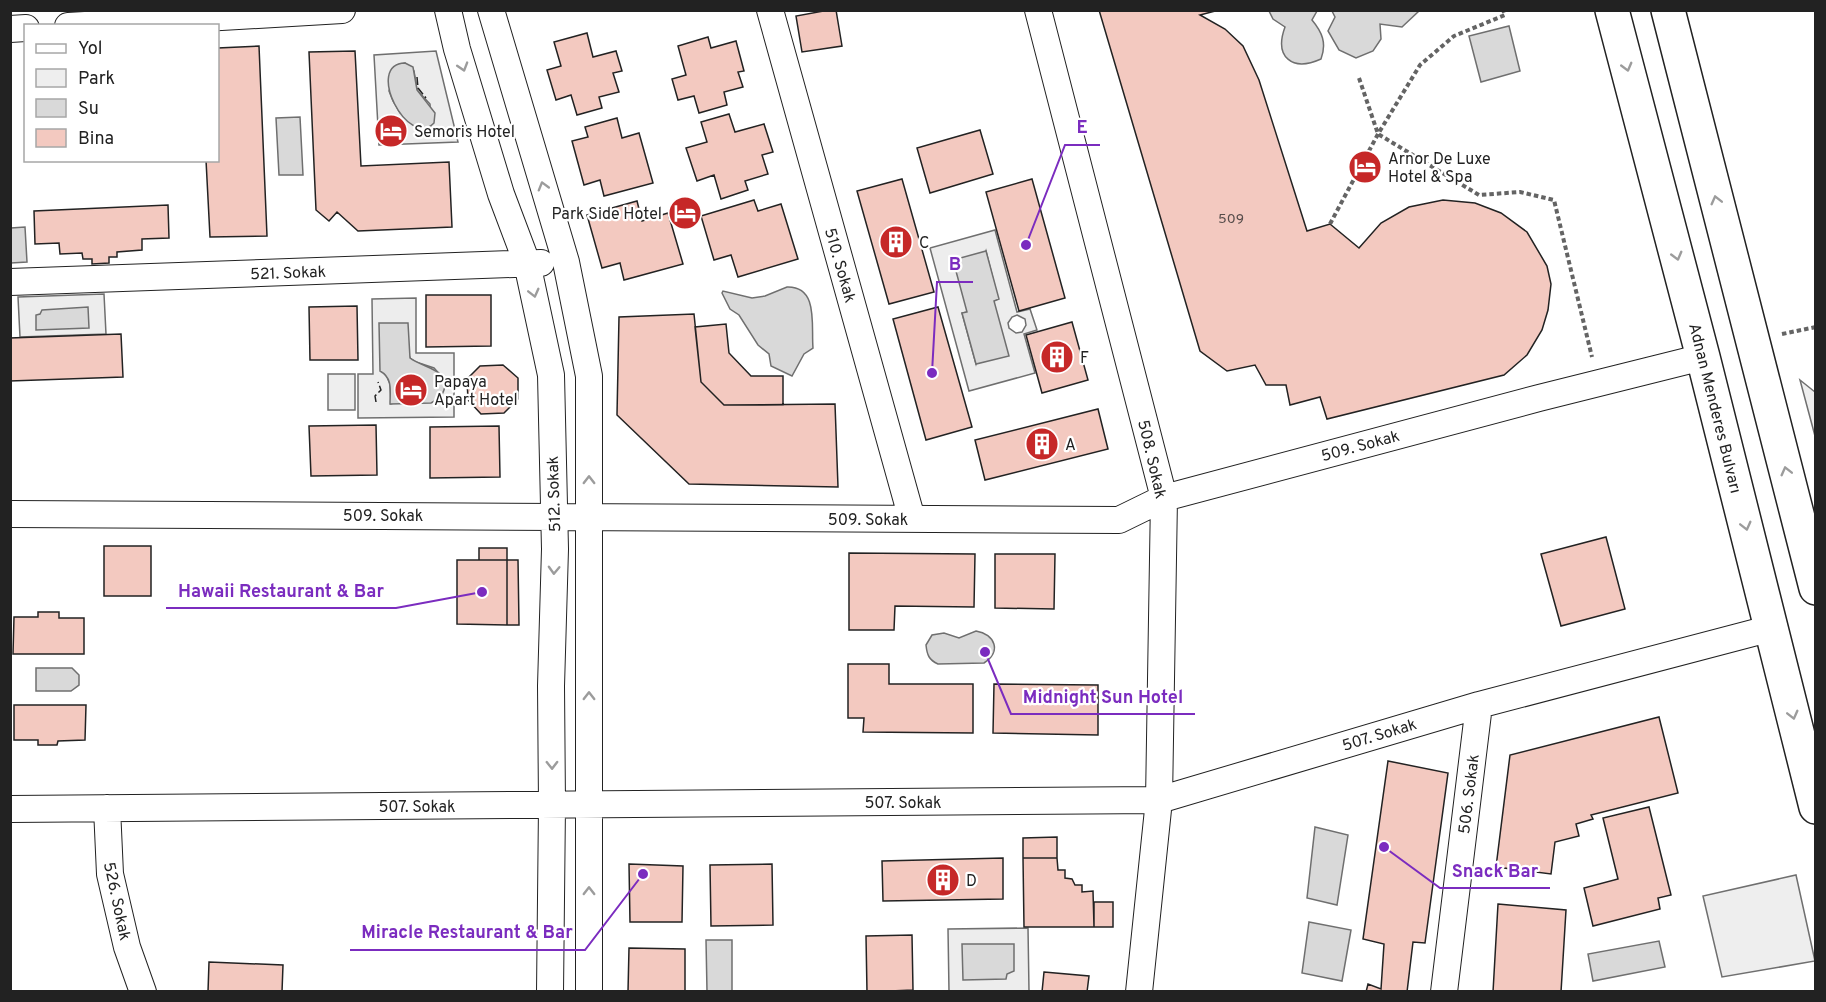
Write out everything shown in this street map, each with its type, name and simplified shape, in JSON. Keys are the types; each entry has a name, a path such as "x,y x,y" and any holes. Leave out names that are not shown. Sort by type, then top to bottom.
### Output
{"main road":[{"name":"Adnan Menderes Bulvarı","path":"1612,10 1703,357 1815,807"},
{"path":"1668,10 1815,588"}],"street":[{"path":"102,24 342,10"},
{"name":"512. Sokak","path":"448,10 501,194 527,263 550,375 555,549 551,686 550,992"},
{"name":"512. Sokak","path":"491,10 566,262 588,376 589,992"},
{"name":"510. Sokak","path":"770,10 912,519"},
{"name":"508. Sokak","path":"1038,10 1164,498 1159,800 1139,992"},
{"name":"521. Sokak","path":"10,282 566,262"},
{"name":"509. Sokak","path":"10,514 554,515 1119,520 1164,498 1539,398 1703,357"},
{"name":"507. Sokak","path":"10,809 1159,800 1479,705 1772,628"},
{"name":"506. Sokak","path":"1444,992 1479,705"},
{"name":"526. Sokak","path":"107,808 110,874 128,947 143,992"}],"path":[{"path":"1330,224 1378,134 1420,65 1454,36 1505,15 1503,10"},
{"path":"1359,78 1378,134 1479,195 1520,192 1554,200 1594,363"}],"green space":[{"path":"328,374 355,374 355,410 328,410"},
{"path":"1800,380 1815,392 1815,436"},
{"path":"1796,875 1815,961 1722,977 1703,896"}],"shaded area":[{"path":"436,51 458,142 379,145 374,55","holes":["405,63 414,71 417,90 430,104 431,126 428,128 400,113 389,91 397,65"]},
{"path":"995,230 1017,312 1030,309 1037,330 1024,334 1035,373 969,391 930,248","holes":["986,251 998,299 994,300 976,364 962,313 967,312","1017,315 1025,319 1026,325 1022,332 1016,333 1009,328 1008,323 1012,317"]},
{"path":"104,294 106,334 20,337 18,297"},
{"path":"416,298 416,353 454,353 454,417 358,418 358,374 373,374 372,299","holes":["409,355 410,358 434,368 445,383 391,404 390,384 386,374"]},
{"path":"1028,928 1029,991 949,991 948,929"}],"water":[{"path":"1269,11 1317,11 1312,20 1322,38 1324,48 1321,59 1302,64 1288,59 1282,46 1285,27 1273,19"},
{"path":"1332,11 1419,11 1402,27 1380,24 1381,39 1373,51 1356,58 1339,50 1328,31 1335,17"},
{"path":"1509,26 1520,71 1481,82 1469,36"},
{"path":"405,63 413,67 417,90 435,113 434,123 424,128 413,125 403,116 394,104 389,90 389,77 393,67"},
{"path":"300,117 303,175 279,175 276,118"},
{"path":"25,227 27,262 11,263 11,228"},
{"path":"986,251 999,299 994,301 1009,356 976,364 962,313 967,312 953,260"},
{"path":"787,287 797,288 804,293 809,300 812,319 813,348 804,354 792,376 771,366 769,354 758,345 739,315 730,309 722,293 723,291 752,298 765,296"},
{"path":"88,307 89,328 36,330 36,315 42,310"},
{"path":"379,323 408,323 410,358 442,376 445,381 440,398 431,403 390,404 389,381 380,371"},
{"path":"976,631 988,636 994,644 993,654 984,663 938,664 929,657 926,645 932,635 944,633 959,638"},
{"path":"36,668 72,668 79,675 79,685 71,691 36,691"},
{"path":"1315,827 1348,835 1337,905 1307,898"},
{"path":"1309,922 1351,930 1342,981 1302,973"},
{"path":"706,940 732,940 732,991 707,991"},
{"path":"1659,941 1665,967 1593,981 1588,954"},
{"path":"962,944 1014,944 1014,971 1007,974 1006,979 963,980"}],"building":[{"path":"836,10 842,46 802,52 796,16"},
{"name":"Arnor De Luxe Hotel & Spa","path":"1099,10 1219,10 1200,15 1225,29 1243,46 1259,80 1307,231 1330,224 1359,248 1381,223 1409,207 1443,200 1475,203 1501,213 1527,232 1547,266 1551,284 1548,310 1542,330 1527,355 1504,375 1327,419 1320,397 1290,405 1286,385 1266,385 1255,365 1227,371 1200,351"},
{"path":"587,33 593,57 616,51 622,71 613,73 619,92 599,97 602,108 577,115 571,95 556,100 547,70 561,66 554,42"},
{"path":"708,37 711,48 736,41 744,71 738,72 743,87 724,92 727,105 699,113 694,96 678,100 672,79 686,75 678,46"},
{"path":"259,46 267,236 210,237 206,162 219,162 219,48"},
{"path":"355,51 361,166 449,162 452,227 358,231 337,212 329,221 316,210 309,52"},
{"path":"729,114 735,132 764,124 773,152 762,155 768,174 745,181 748,190 721,199 714,175 697,181 686,148 707,142 701,122"},
{"path":"617,118 622,138 639,133 653,183 604,196 600,180 584,185 572,141 588,137 585,127"},
{"path":"980,130 993,174 930,193 917,148"},
{"name":"C","path":"902,179 934,292 889,304 857,191"},
{"path":"1032,179 1065,298 1019,311 986,192"},
{"path":"754,200 758,211 781,204 798,259 738,277 731,255 714,260 701,216"},
{"path":"637,201 642,221 668,213 683,264 624,280 620,263 602,268 587,215"},
{"path":"168,205 169,238 142,239 142,250 117,252 117,257 109,257 109,263 92,264 92,259 83,259 82,253 60,254 59,243 35,244 34,211"},
{"path":"426,295 491,295 491,346 426,347"},
{"path":"357,306 358,360 310,360 309,307"},
{"path":"938,307 972,427 926,440 893,319"},
{"path":"694,314 701,382 724,405 835,404 838,487 689,484 617,415 619,317"},
{"name":"F","path":"1072,322 1088,380 1042,393 1026,335"},
{"path":"726,324 729,353 751,376 783,376 783,405 724,405 701,382 695,327"},
{"path":"121,334 123,377 10,381 10,338"},
{"path":"503,365 518,378 518,399 504,413 481,414 468,400 467,379 480,366"},
{"name":"A","path":"1098,409 1108,449 985,480 975,440"},
{"path":"376,425 377,475 311,476 309,426"},
{"path":"499,426 500,477 430,478 430,427"},
{"path":"1606,537 1625,609 1561,626 1541,554"},
{"path":"104,546 151,546 151,596 104,596"},
{"path":"479,548 507,548 507,560 479,560"},
{"path":"849,553 975,554 974,607 895,606 894,630 849,630"},
{"path":"995,554 1055,554 1054,609 995,608"},
{"path":"457,560 507,560 507,625 457,624"},
{"path":"507,560 518,560 519,625 507,625"},
{"path":"38,612 59,612 59,618 84,618 84,654 13,654 14,617 38,617"},
{"path":"848,664 889,664 889,684 973,684 973,733 863,732 864,718 848,718"},
{"path":"994,684 1098,685 1098,735 993,733"},
{"path":"14,705 86,705 85,740 58,741 57,745 38,745 38,740 14,740"},
{"path":"1659,717 1678,793 1591,815 1593,819 1576,824 1579,836 1555,842 1551,874 1496,867 1510,755"},
{"path":"1388,761 1448,773 1425,943 1413,942 1407,992 1366,992 1368,984 1381,989 1384,944 1363,939"},
{"path":"1649,807 1671,895 1658,898 1660,909 1593,926 1584,888 1618,879 1603,818"},
{"path":"1057,837 1057,858 1023,858 1023,838"},
{"name":"D","path":"1003,858 1003,899 883,901 882,861"},
{"path":"1023,858 1057,858 1058,870 1065,870 1065,878 1072,879 1075,885 1082,885 1082,892 1093,891 1094,927 1024,927"},
{"path":"629,864 683,866 682,922 630,922"},
{"path":"772,864 773,925 711,926 710,865"},
{"path":"1094,902 1113,902 1113,927 1094,927"},
{"path":"1498,904 1566,910 1561,992 1493,992"},
{"path":"912,935 913,990 867,992 866,936"},
{"path":"629,948 685,949 685,992 628,992"},
{"path":"209,962 283,965 282,992 208,992"},
{"path":"1044,972 1089,976 1087,992 1042,992"}],"fence":[{"path":"417,77 418,88 426,98"},
{"path":"376,402 375,396 381,390 378,382"}],"place":[{"name":"Semoris Hotel","path":"391,131"},
{"name":"Arnor De Luxe Hotel & Spa","path":"1365,167"},
{"name":"Park Side Hotel","path":"685,213"},
{"name":"C","path":"896,242"},
{"name":"E","path":"1026,245"},
{"name":"F","path":"1057,357"},
{"name":"B","path":"932,373"},
{"name":"Papaya Apart Hotel","path":"411,390"},
{"name":"A","path":"1042,444"},
{"name":"Hawaii Restaurant & Bar","path":"482,592"},
{"name":"Midnight Sun Hotel","path":"985,652"},
{"name":"Snack Bar","path":"1384,847"},
{"name":"Miracle Restaurant & Bar","path":"643,874"},
{"name":"D","path":"943,880"}]}
